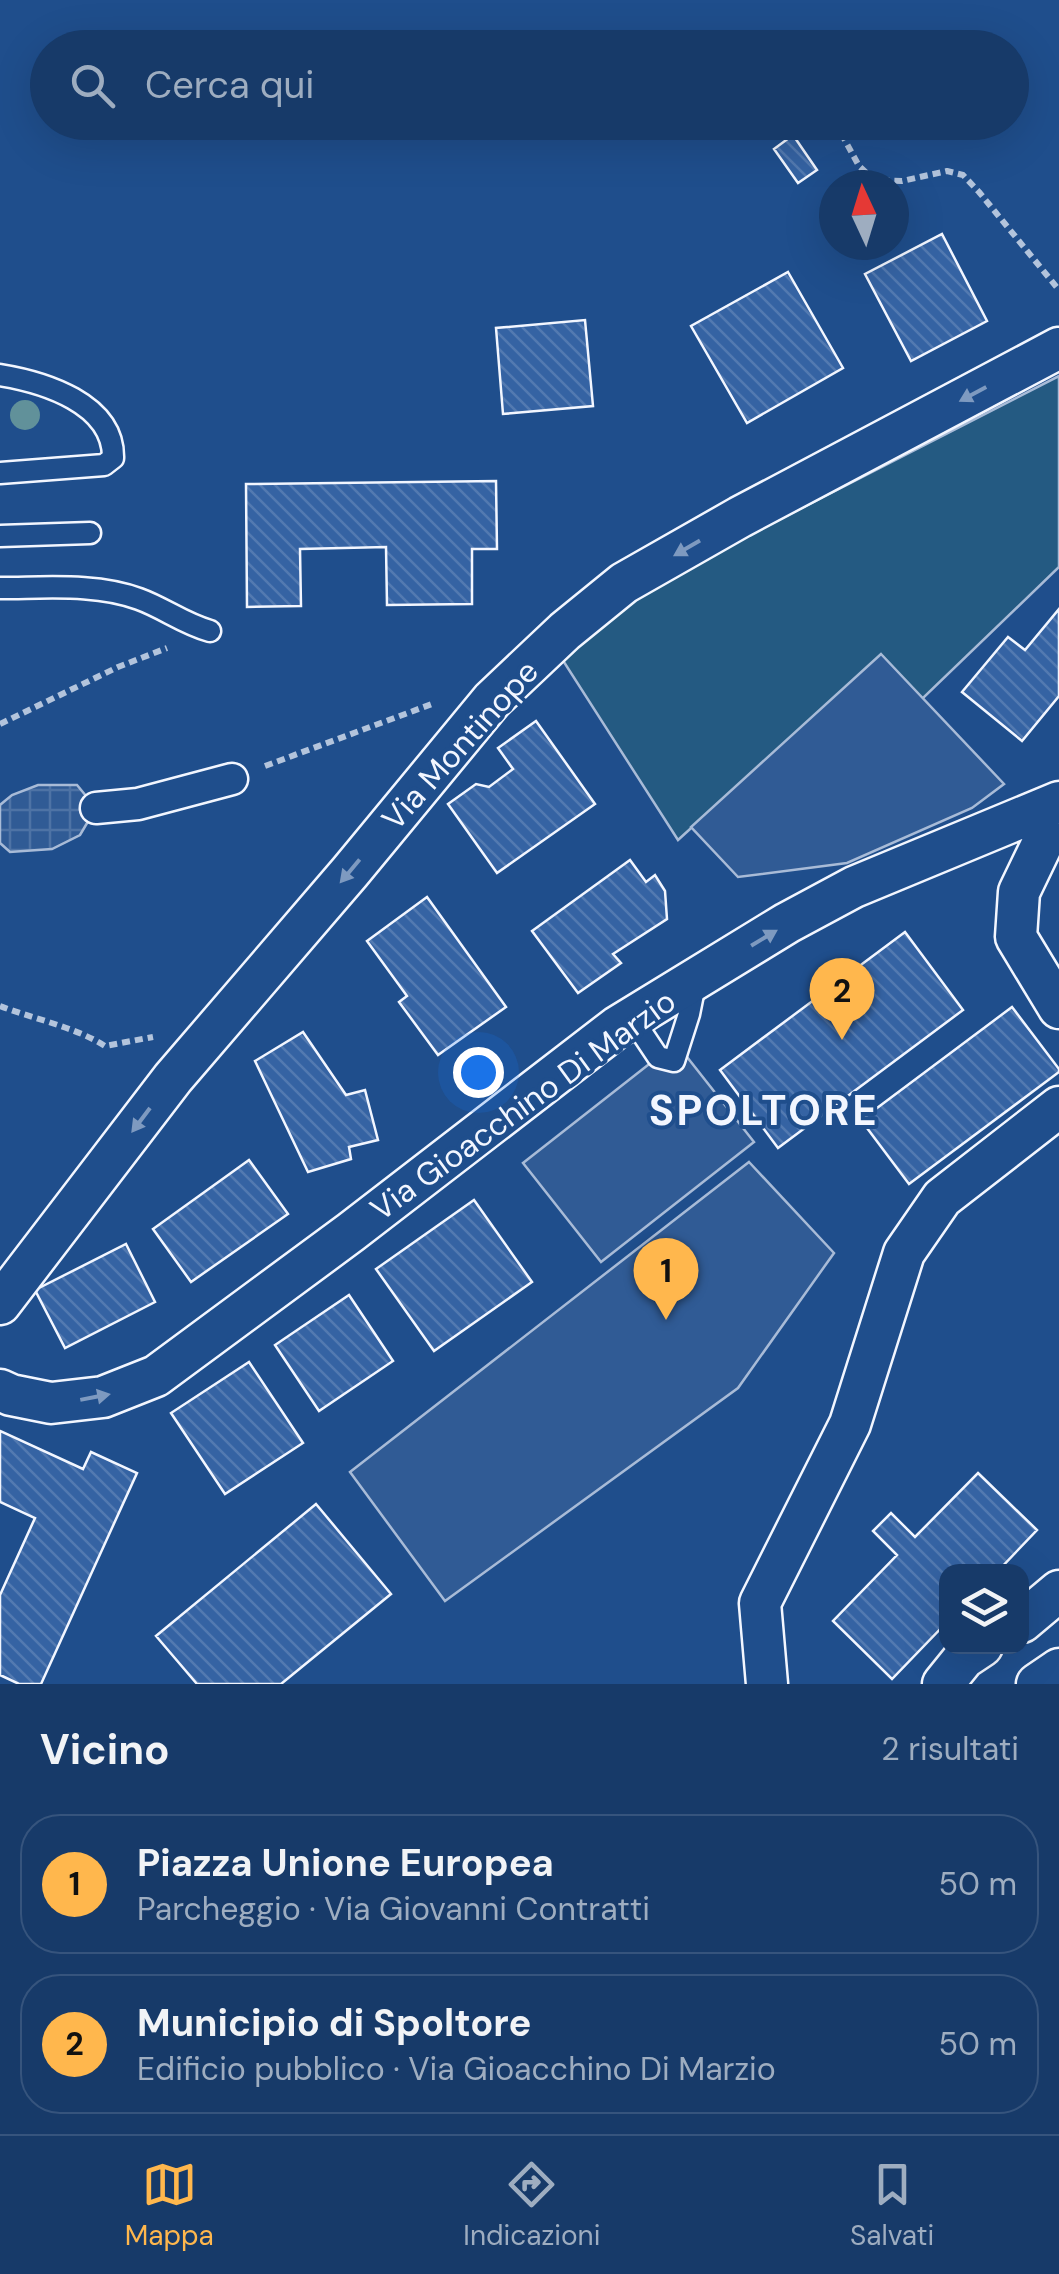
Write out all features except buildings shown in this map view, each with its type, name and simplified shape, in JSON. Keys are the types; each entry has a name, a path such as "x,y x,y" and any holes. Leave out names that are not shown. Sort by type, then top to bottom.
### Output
{"street":[{"name":"Via Montinope","path":"0,1304 173,1078 492,700 580,618 624,584 740,517 1059,348"},
{"path":"96,808 138,804 232,779"},
{"path":"1059,806 1019,892 1016,936 1059,1008"},
{"name":"Via Gioacchino Di Marzio","path":"0,1390 51,1404 103,1397 156,1376 632,1018 787,923 854,887 1059,806"},
{"path":"766,1684 760,1603 850,1424 904,1253 942,1198 1059,1107"},
{"path":"1029,1616 1059,1591"},
{"path":"943,1684 970,1654"},
{"path":"1037,1684 1059,1669"}],"lane":[{"path":"0,375 39,382 60,391 93,413 114,446 113,458 104,466 0,474"},
{"path":"0,536 90,533"},
{"path":"0,588 112,591 142,600 190,626 210,631"},
{"path":"632,1018 658,1057 674,1061 696,978"}],"path":[{"path":"845,140 859,166 874,180 902,181 947,172 963,175 1059,290"},
{"path":"0,724 118,667 210,631"},
{"path":"232,779 443,699"},
{"path":"0,1006 86,1034 105,1046 218,1025"}],"shaded area":[{"path":"1059,376 1059,567 922,699 881,655 678,840 562,659 638,592"},
{"path":"881,654 1004,784 972,808 847,863 738,877 691,827"},
{"path":"38,785 77,785 96,808 80,835 52,849 10,852 0,843 0,805 12,795"},
{"path":"676,1043 754,1142 601,1262 523,1163"},
{"path":"749,1162 834,1253 738,1388 445,1601 350,1472"}],"place":[{"name":"Municipio di Spoltore","path":"842,1040"},
{"name":"Piazza Unione Europea","path":"666,1320"}],"district":[{"name":"SPOLTORE","path":"764,1110"}]}
